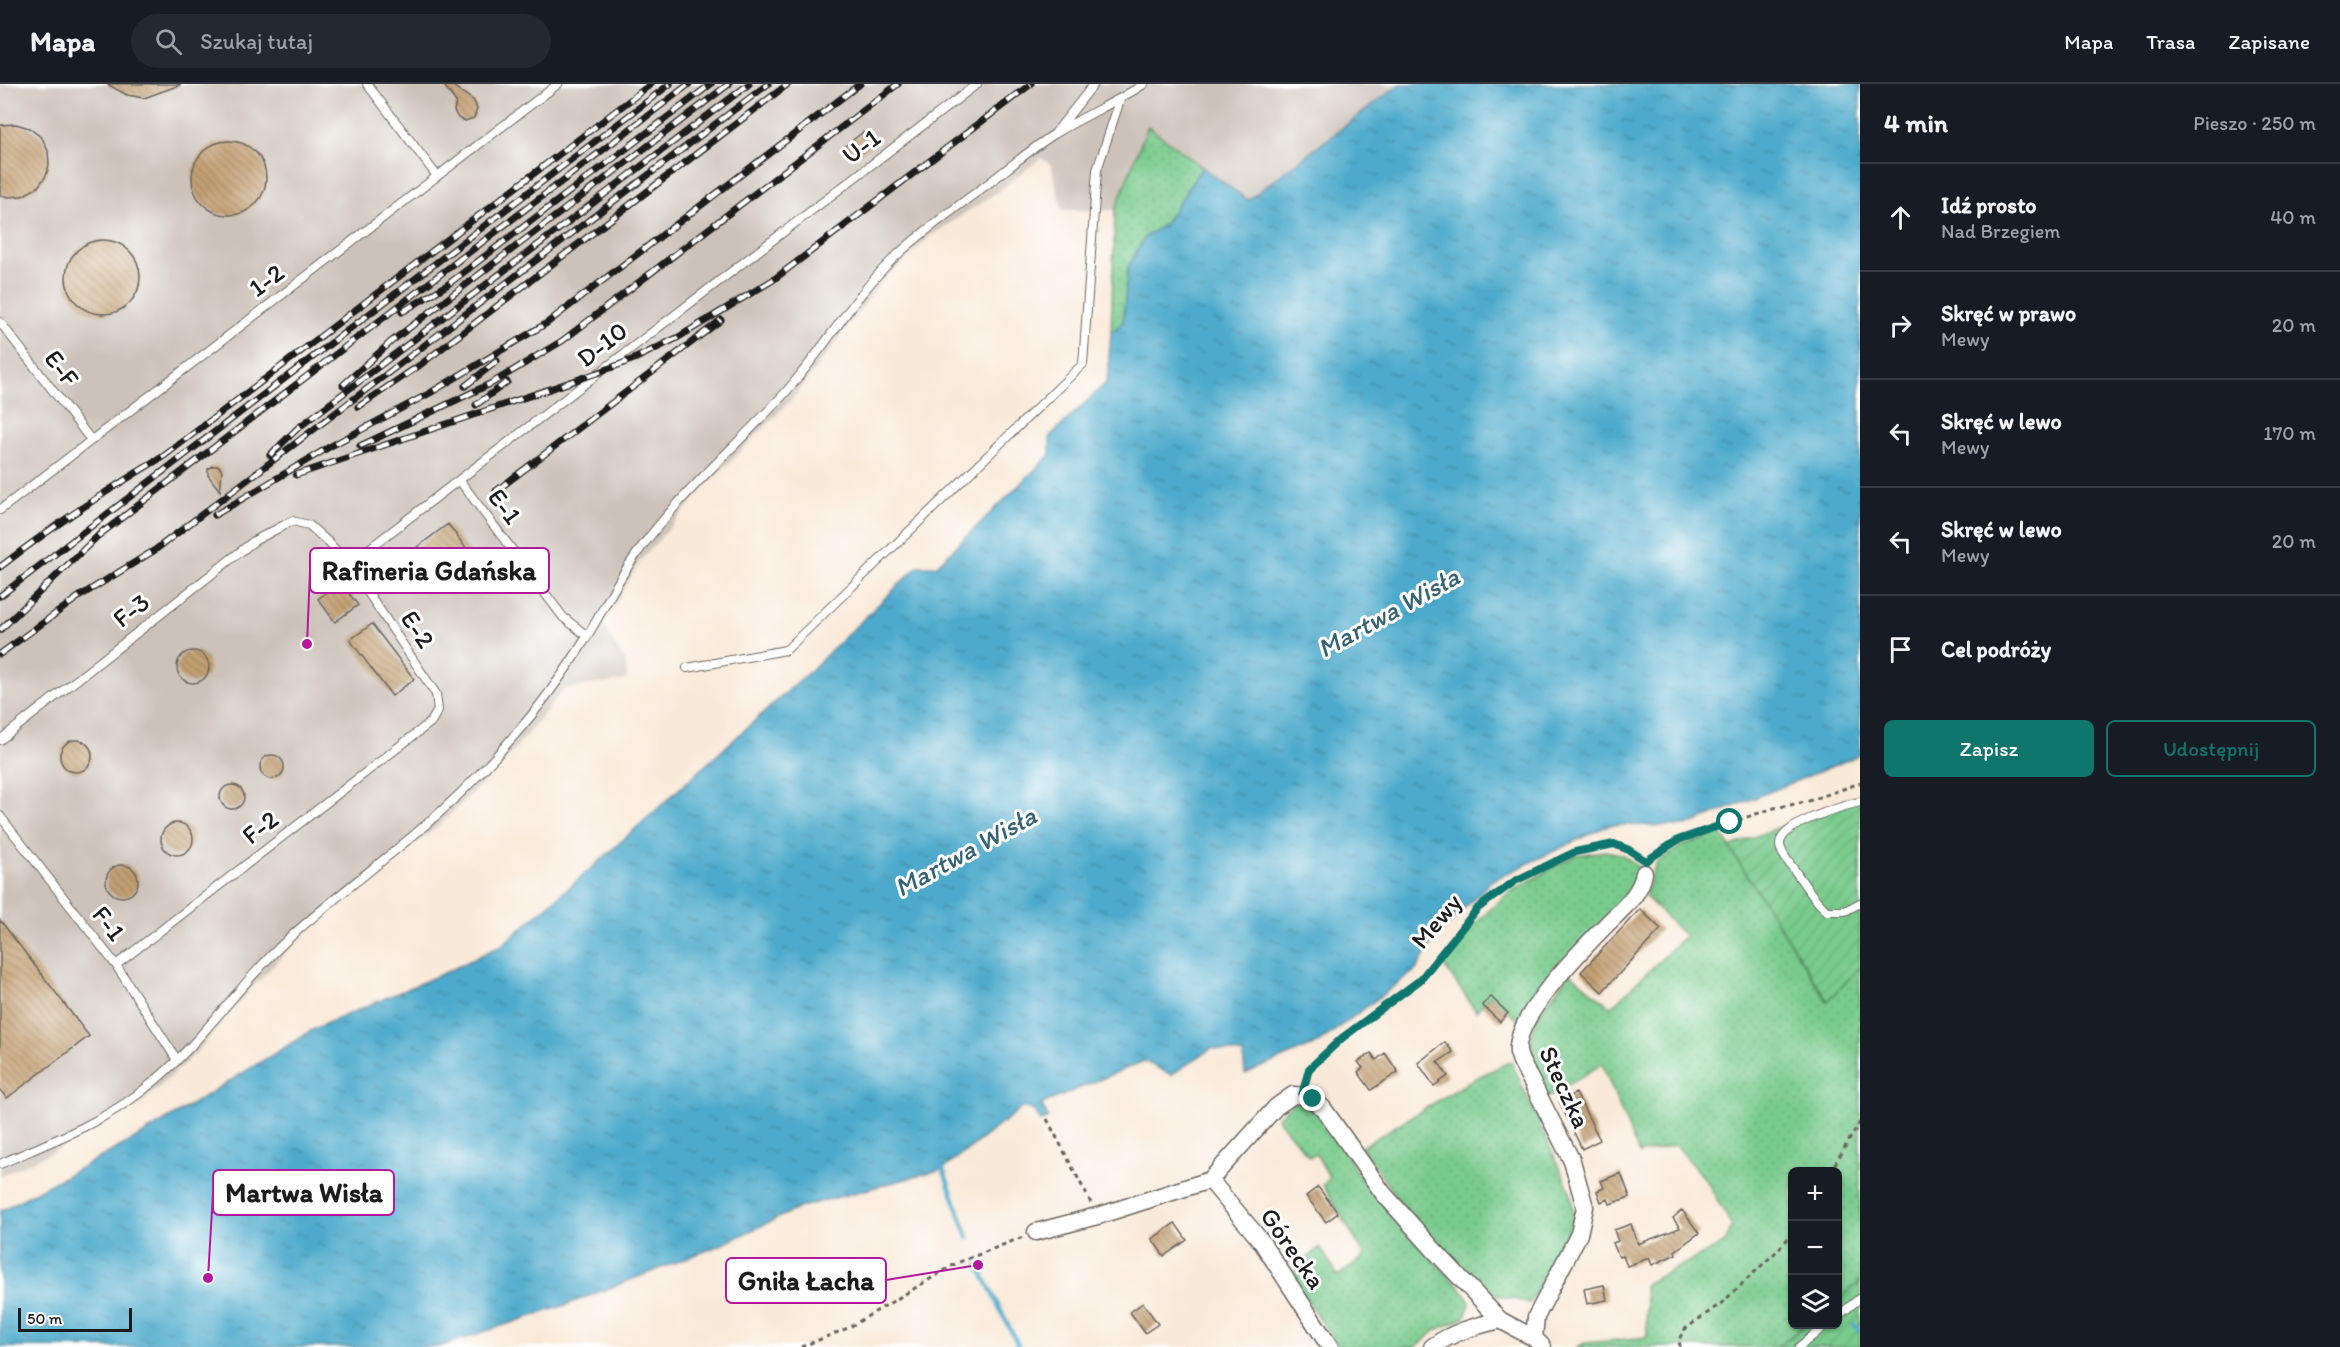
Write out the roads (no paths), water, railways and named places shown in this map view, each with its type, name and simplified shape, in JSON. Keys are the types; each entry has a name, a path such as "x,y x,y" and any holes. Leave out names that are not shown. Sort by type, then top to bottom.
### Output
{"street":[{"name":"Steczka","path":"1538,1342 1536,1317 1579,1234 1586,1207 1572,1161 1527,1077 1518,1052 1520,1035 1544,995 1566,966 1632,899 1643,882 1645,867"},
{"path":"1036,1232 1210,1180 1276,1107 1293,1095 1302,1095 1313,1099 1323,1108 1383,1193 1500,1320 1538,1342"},
{"name":"Górecka","path":"1210,1180 1261,1241 1330,1347"},
{"path":"1432,1347 1444,1338 1500,1320"}],"lane":[{"path":"367,84 437,176"},
{"name":"1-2","path":"0,510 558,84"},
{"name":"U-1","path":"770,242 977,84"},
{"path":"1054,134 1094,84"},
{"path":"0,1164 86,1125 144,1090 177,1060 283,943 416,833 472,782 513,738 552,690 632,560 666,517 784,394 813,360 862,294 894,258 928,228 1054,134 1120,100 1144,84"},
{"path":"687,668 786,650 1083,364 1097,170 1120,100"},
{"name":"D-10","path":"349,564 770,242"},
{"name":"E-F","path":"0,322 91,440"},
{"name":"E-1","path":"459,481 563,617 587,636"},
{"name":"E-2","path":"292,521 309,525 349,564 436,694 438,710 431,722"},
{"name":"F-3","path":"0,740 254,541 292,521"},
{"name":"F-2","path":"116,965 431,722"},
{"path":"1860,802 1795,826 1785,833 1780,843 1782,851 1808,890 1827,910 1845,910 1860,903"},
{"name":"F-1","path":"0,816 116,965 177,1060"},
{"path":"1842,1313 1860,1298"},
{"path":"1799,1347 1821,1329"}],"water":[{"path":"1400,84 1860,84 1860,755 1686,826 1609,825 1491,881 1435,938 1416,970 1318,1043 1245,1074 1243,1054 1212,1048 1171,1075 1144,1061 1042,1104 1048,1118 1041,1121 1034,1111 1023,1107 943,1169 801,1207 721,1245 563,1306 438,1347 0,1347 0,1211 140,1136 316,1028 451,970 502,945 595,865 811,670 918,566 936,566 1050,455 1050,436 1107,382 1111,332 1123,322 1128,267 1145,237 1165,224 1202,167 1248,200"}],"waterway":[{"path":"943,1169 968,1237"},
{"path":"978,1265 1019,1347"},
{"path":"1854,1325 1860,1329"}],"railway":[{"path":"0,567 80,509 164,456 651,84"},
{"path":"0,596 670,84"},
{"path":"98,536 689,84"},
{"path":"402,312 447,285 711,84"},
{"path":"343,385 392,341 729,84"},
{"path":"270,455 298,428 749,84"},
{"path":"0,654 80,596 155,550 768,84"},
{"path":"358,407 420,365 788,84"},
{"path":"215,515 331,446 430,393 547,323 860,84"},
{"path":"360,446 492,383 562,341 898,84"},
{"path":"296,475 597,373 634,359 677,338 773,280 1031,84"},
{"path":"496,491 721,320"},
{"path":"465,386 497,361"},
{"path":"476,405 507,382"},
{"path":"0,630 104,530"}],"place":[{"name":"Rafineria Gdańska","path":"307,644"},
{"name":"Gniła Łacha","path":"978,1265"},
{"name":"Martwa Wisła","path":"208,1278"}]}
